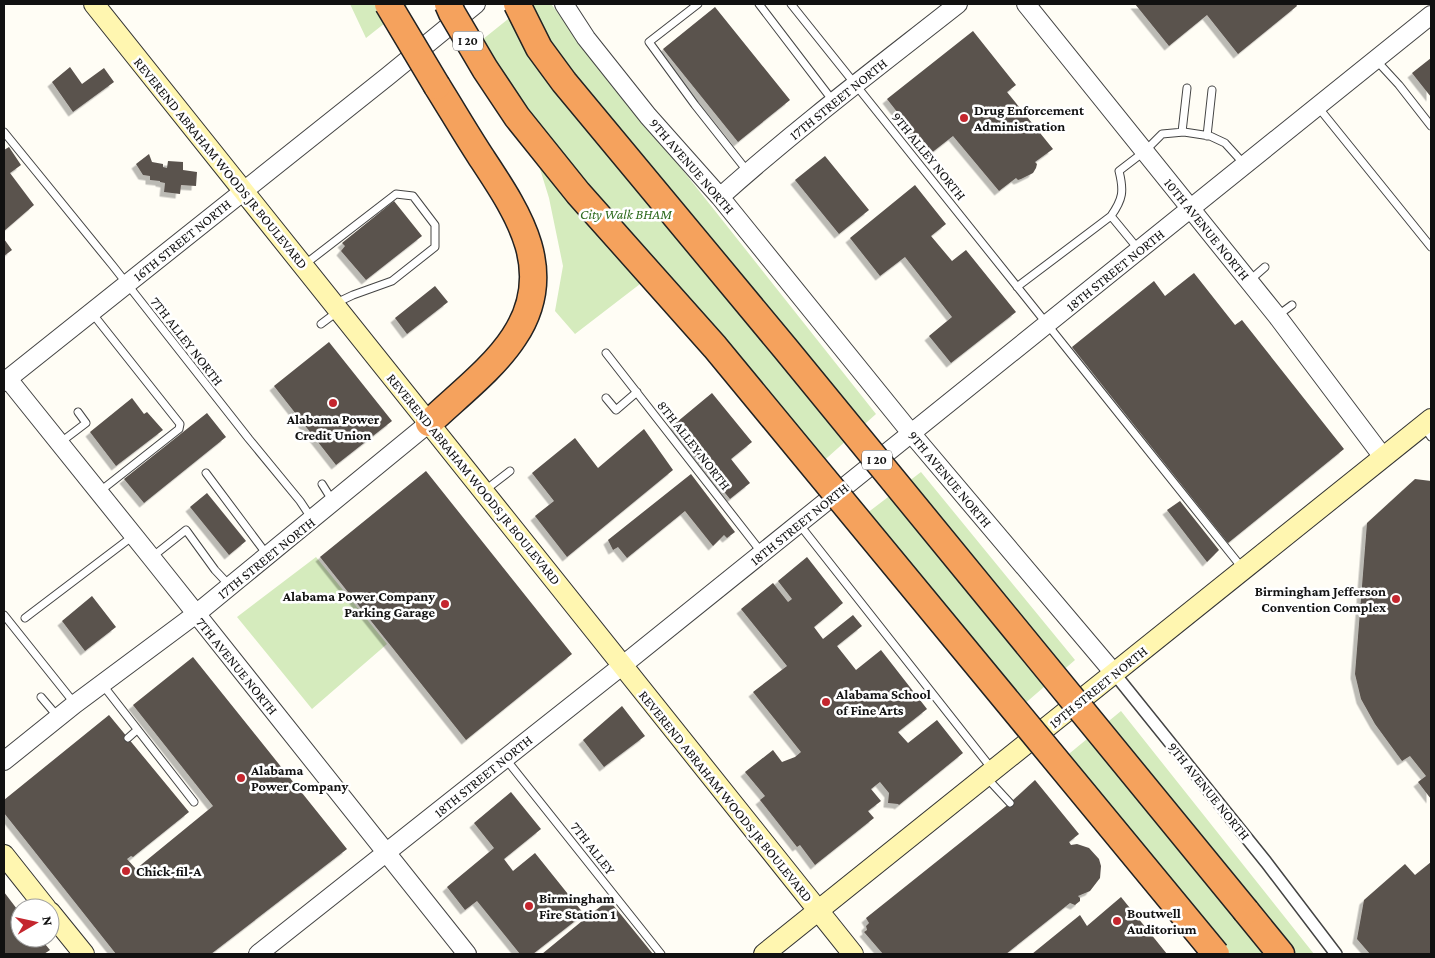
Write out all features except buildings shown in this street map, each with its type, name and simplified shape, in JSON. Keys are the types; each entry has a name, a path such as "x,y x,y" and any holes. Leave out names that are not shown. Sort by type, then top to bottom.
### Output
{"highway":[{"path":"388,4 437,86 508,197 528,240 533,266 532,294 515,337 501,355 429,424"},
{"name":"I 20","path":"448,4 485,69 517,117 578,193 715,347 1216,954"},
{"name":"I 20","path":"517,4 539,48 564,82 786,348 1281,954"}],"main road":[{"name":"REVEREND ABRAHAM WOODS JR BOULEVARD","path":"94,4 853,954"},
{"name":"19TH STREET NORTH","path":"764,954 1383,457 1428,427"},
{"path":"4,855 38,898"},
{"path":"60,924 84,954"}],"street":[{"name":"16TH STREET NORTH","path":"6,381 476,4"},
{"name":"9TH AVENUE NORTH","path":"564,4 586,38 648,116 720,197 912,433 1114,673 1266,862 1336,954"},
{"name":"17TH STREET NORTH","path":"720,197 856,84 958,4"},
{"name":"10TH AVENUE NORTH","path":"1026,4 1277,316 1383,457"},
{"name":"18TH STREET NORTH","path":"266,950 1431,15"},
{"name":"7TH AVENUE NORTH","path":"6,381 60,443 467,954"},
{"name":"17TH STREET NORTH","path":"4,761 75,704 196,614 429,424"}],"lane":[{"path":"698,4 649,42 695,105 748,172"},
{"path":"759,4 834,102"},
{"name":"9TH ALLEY NORTH","path":"791,4 1243,570"},
{"path":"1376,60 1399,85 1431,126"},
{"path":"1182,132 1187,88"},
{"path":"1207,136 1212,90"},
{"path":"1318,107 1431,247"},
{"name":"7TH ALLEY NORTH","path":"4,132 300,501 313,520"},
{"path":"1017,287 1111,216 1120,203 1123,187 1119,171 1145,151 1162,134 1182,132 1207,136 1225,143 1245,165"},
{"path":"303,266 396,194 413,196 435,226 435,247 392,281 353,295 336,307 321,324"},
{"path":"1111,216 1139,250"},
{"path":"1249,281 1266,267"},
{"path":"1277,316 1292,305"},
{"path":"92,312 180,424 179,429 99,492"},
{"name":"8TH ALLEY NORTH","path":"606,353 762,553"},
{"path":"606,398 616,410 637,392"},
{"path":"60,443 86,423 78,412"},
{"path":"484,492 510,471"},
{"path":"206,473 268,556"},
{"path":"322,484 334,502"},
{"path":"799,524 1010,803"},
{"path":"151,558 186,530 215,570 230,586"},
{"path":"24,618 134,536"},
{"path":"4,615 75,704"},
{"path":"102,684 194,802"},
{"path":"41,696 59,717"},
{"path":"128,738 137,730"},
{"name":"7TH ALLEY","path":"505,758 661,954"}],"green space":[{"path":"350,4 409,4 366,38"},
{"name":"City Walk BHAM","path":"527,4 551,4 876,414 809,474 640,284 575,334 555,311 563,266 549,198 536,156 462,56"},
{"path":"921,472 1075,660 1014,713 854,523"},
{"path":"316,557 387,644 312,709 237,617"},
{"path":"1121,711 1314,954 1203,954 1053,767"}],"place":[{"name":"Drug Enforcement Administration","path":"964,118"},
{"name":"Alabama Power Credit Union","path":"333,403"},
{"name":"Birmingham Jefferson Convention Complex","path":"1396,599"},
{"name":"Alabama Power Company Parking Garage","path":"445,604"},
{"name":"Alabama School of Fine Arts","path":"826,702"},
{"name":"Alabama Power Company","path":"241,778"},
{"name":"Chick-fil-A","path":"126,871"},
{"name":"Birmingham Fire Station 1","path":"529,906"},
{"name":"Boutwell Auditorium","path":"1117,921"}]}
